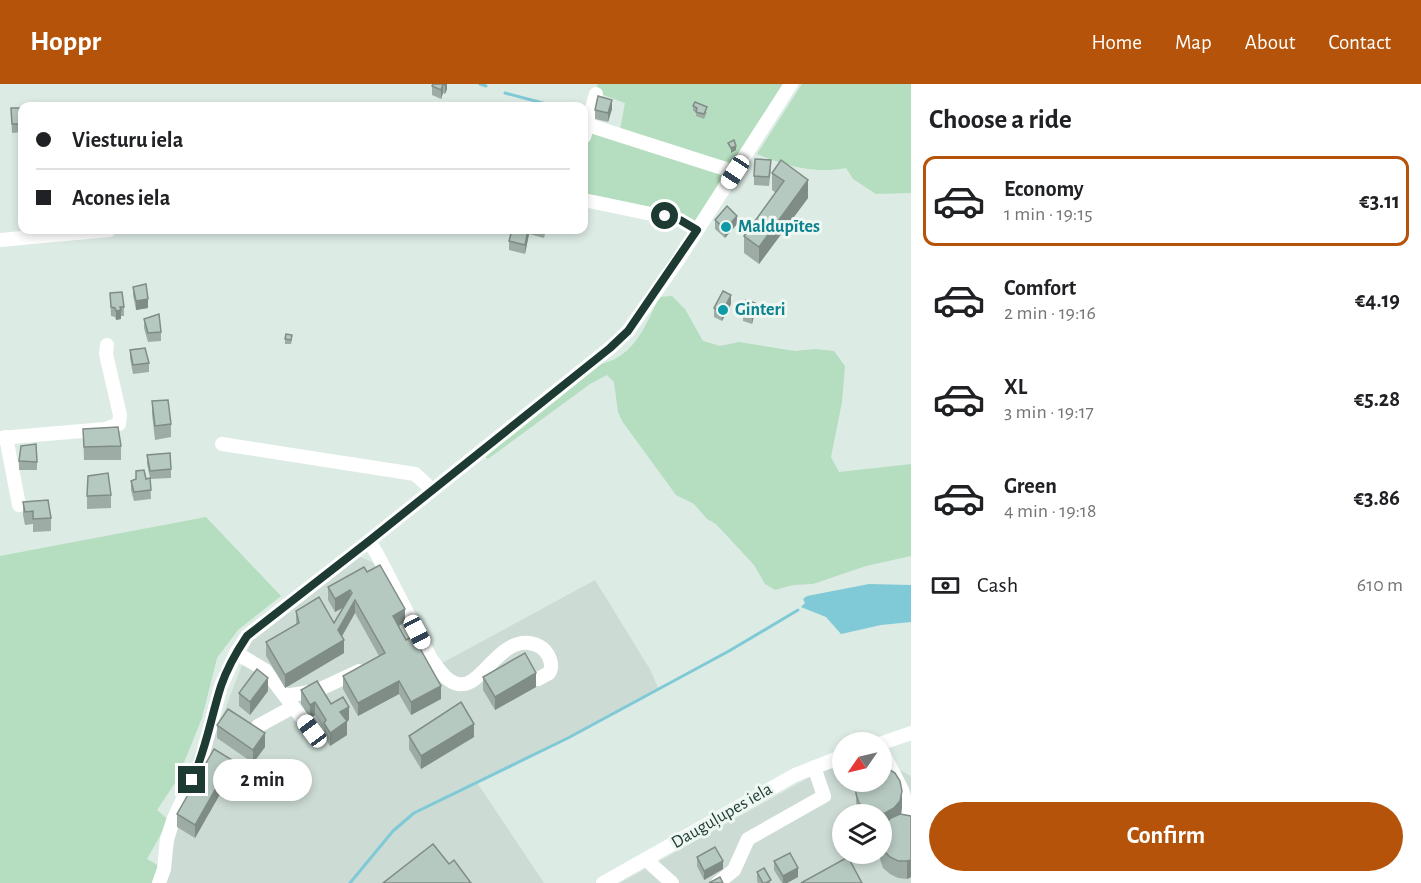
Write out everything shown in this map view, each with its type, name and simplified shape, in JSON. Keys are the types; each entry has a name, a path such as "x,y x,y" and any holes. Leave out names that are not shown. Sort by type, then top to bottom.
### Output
{"street":[{"path":"159,883 164,869 167,839 174,818 201,762 221,686 236,653 254,628 369,541 610,348 628,331 697,230 791,84"},
{"path":"588,124 596,94"},
{"path":"588,132 735,172"},
{"path":"588,201 680,220 697,230"},
{"path":"0,240 66,234"},
{"path":"19,505 3,437 105,429 119,424 120,415 106,354 107,345"},
{"path":"222,444 415,474 426,495"},
{"path":"369,541 431,659 451,681 458,684 470,683 495,658 511,647 525,643 537,645 547,653 550,659 552,669 538,679"},
{"path":"236,653 265,670 312,731"},
{"path":"258,726 289,701 372,666"},
{"path":"892,740 911,733"},
{"name":"Dauguļupes iela","path":"603,883 795,775 832,760"},
{"path":"718,883 734,870 748,839 824,796 814,767"},
{"path":"892,767 907,790 911,818"},
{"path":"648,858 652,865 672,883"}],"shaded area":[{"path":"358,556 379,565 433,668 595,580 651,671 658,688 568,738 476,781 544,883 166,883 177,827 253,637"},
{"path":"894,767 911,776 911,883 620,883 808,778 832,768 832,792 892,792 892,768"}],"green space":[{"path":"598,84 792,84 697,230 588,201 588,123 620,130 625,103 595,92"},
{"path":"802,84 911,84 911,193 876,194 853,179 846,168 823,170 800,168 757,154"},
{"path":"672,296 685,309 703,341 720,346 739,342 795,351 815,349 834,351 845,366 842,402 831,457 839,472 911,464 911,556 866,566 813,584 793,585 775,590 765,584 754,565 716,524 707,519 694,504 676,495 622,421 618,412 614,382 607,375 590,384 488,459 480,452 592,366 613,360 623,354 642,332 659,297"},
{"path":"206,517 281,596 238,630 217,658 202,718 177,780 157,810 169,820 147,859 159,866 155,883 0,883 0,556"}],"water":[{"path":"869,584 911,585 911,622 881,625 841,634 826,617 801,607 805,603 803,599 807,596"}],"building":[{"path":"443,84 441,90 432,86"},
{"path":"598,96 612,100 608,113 595,110"},
{"path":"695,102 707,107 704,114 696,112 697,108 693,106"},
{"path":"11,108 18,108 18,124 12,124"},
{"path":"734,140 736,146 731,148 728,143"},
{"path":"755,159 771,160 769,177 754,176"},
{"path":"781,160 808,180 759,247 744,236 784,181 772,173"},
{"path":"727,206 737,216 725,229 715,220"},
{"path":"511,234 527,234 525,245 509,241"},
{"path":"146,284 148,299 136,301 133,287"},
{"path":"723,291 731,295 722,312 714,308"},
{"path":"122,292 124,307 116,311 111,307 110,293"},
{"path":"746,300 755,303 752,315 743,313"},
{"path":"159,314 161,332 148,333 144,319"},
{"path":"286,334 292,335 291,340 285,339"},
{"path":"145,348 149,363 133,365 130,350"},
{"path":"168,400 171,424 155,426 152,401"},
{"path":"118,427 121,446 84,447 83,429"},
{"path":"36,444 37,462 19,461 21,446"},
{"path":"170,453 171,469 150,471 147,455"},
{"path":"144,470 146,479 150,478 151,490 134,492 131,481 136,479 136,471"},
{"path":"108,473 111,495 87,496 88,476"},
{"path":"48,500 51,518 33,519 33,511 25,512 23,502"},
{"path":"380,565 405,609 393,616 406,640 413,636 441,686 411,702 399,681 358,703 343,676 385,653 355,600 338,630 344,640 285,675 266,642 299,623 296,611 319,597 334,623 352,593 350,590 335,599 328,587 364,567 367,572"},
{"path":"525,653 536,673 495,697 483,677"},
{"path":"257,669 268,678 250,702 239,693"},
{"path":"317,681 331,704 343,697 349,707 340,712 347,721 330,733 324,723 326,720 315,702 310,705 301,690"},
{"path":"461,702 474,724 421,756 409,736"},
{"path":"228,709 265,733 253,750 217,725"},
{"path":"214,749 232,760 195,825 177,814"},
{"path":"892,771 900,781 902,791 900,801 892,809 892,804 860,804 856,792 892,792"},
{"path":"900,814 911,816 911,860 898,861 892,858 892,818"},
{"path":"433,844 449,864 454,860 471,883 383,883"},
{"path":"715,847 723,861 704,871 697,857"},
{"path":"790,853 798,868 783,876 774,861"},
{"path":"835,864 852,864 862,883 801,883"},
{"path":"764,868 771,880 766,883 763,883 757,872"},
{"path":"720,877 723,883 709,883"}],"waterway":[{"path":"480,84 486,86"},
{"path":"505,93 539,102"},
{"path":"350,883 393,831 414,813 568,738 729,651 798,610"}],"place":[{"name":"Maldupītes","path":"726,227"},
{"name":"Ginteri","path":"723,310"}],"route":[{"path":"192,780 201,762 221,686 236,653 247,636 254,628 424,497 610,348 628,331 697,230 680,220 665,216"}]}
